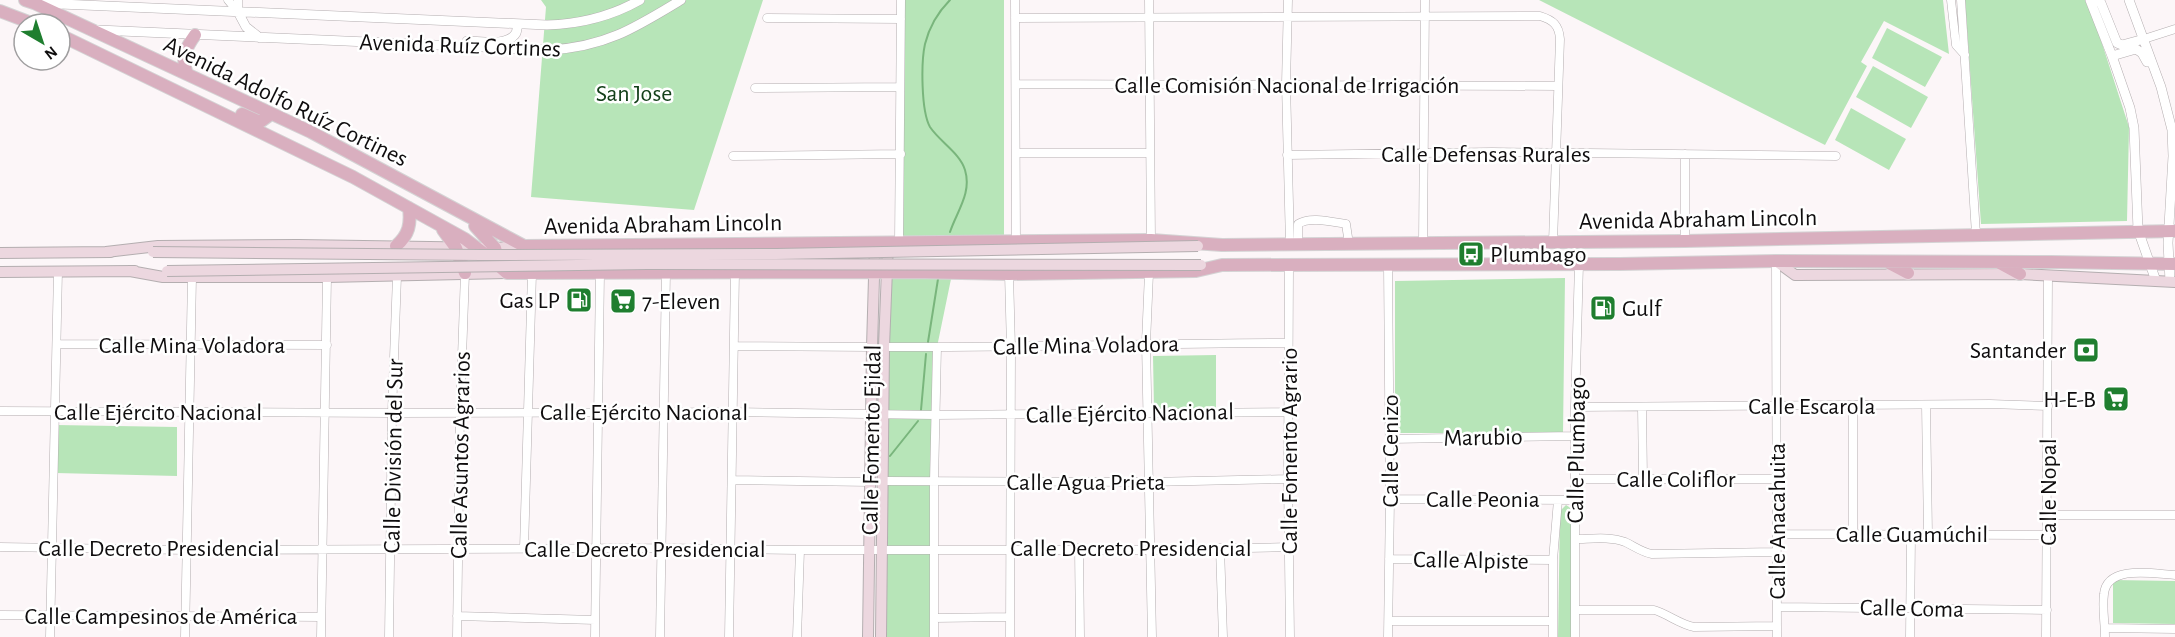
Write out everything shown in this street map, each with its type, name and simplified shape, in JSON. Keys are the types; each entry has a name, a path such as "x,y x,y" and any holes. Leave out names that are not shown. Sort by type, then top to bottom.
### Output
{"main road":[{"name":"Avenida Adolfo Ruíz Cortines","path":"30,1 311,132 524,246"},
{"path":"72,33 90,30"},
{"path":"187,74 183,62 184,55 195,35"},
{"name":"Avenida Adolfo Ruíz Cortines","path":"72,41 353,177 478,248 501,272"},
{"path":"190,98 219,104 260,122 271,114"},
{"path":"396,246 406,237 409,230 408,208"},
{"path":"462,213 495,248 501,272"},
{"path":"438,224 456,248 465,273"},
{"name":"Avenida Abraham Lincoln","path":"0,252 776,254 1222,245 1685,241 2172,231"},
{"name":"Avenida Abraham Lincoln","path":"106,252 139,246 495,248 1151,240 1222,245"},
{"path":"914,272 906,259 908,251 915,242"},
{"name":"Calle Fomento Ejidal","path":"868,637 872,347 887,243"},
{"path":"417,248 427,263 426,268 419,274"},
{"path":"1776,261 1795,275 2020,274 2172,282"},
{"name":"Avenida Abraham Lincoln","path":"130,271 163,278 327,278 501,272 1149,273 1196,271 1222,265 1776,261 2172,264"},
{"path":"1885,261 1908,273"},
{"path":"1997,262 2020,274"},
{"path":"0,272 647,264 1222,265"},
{"name":"Calle Fomento Ejidal","path":"881,272 884,347 881,637"}],"street":[{"path":"221,12 227,0 238,12 246,27 260,38"},
{"path":"238,0 238,12"},
{"path":"30,1 221,12 547,25 586,21 607,16 640,0"},
{"name":"Avenida Ruíz Cortines","path":"90,30 539,50 572,49 610,39 681,0"},
{"path":"887,243 901,154 899,87 901,0"},
{"path":"1015,0 1016,241"},
{"path":"1149,0 1151,240"},
{"path":"1288,0 1287,154 1294,244"},
{"path":"1423,243 1425,0"},
{"path":"1951,0 1956,45 1965,56"},
{"path":"1961,0 1976,234"},
{"path":"2090,0 2130,108 2134,128 2138,230 2156,282"},
{"path":"2096,0 2101,3 2117,42 2122,45 2175,29"},
{"path":"2129,0 2161,87 2172,130 2174,156 2172,282"},
{"path":"1015,18 1540,16 1555,23 1560,39 1553,242"},
{"path":"767,18 901,19"},
{"path":"400,44 418,39 502,41 516,33 518,24"},
{"path":"2112,56 2133,49 2139,50 2144,55 2155,81 2161,87"},
{"name":"Calle Comisión Nacional de Irrigación","path":"1016,84 1557,86"},
{"path":"755,88 899,87"},
{"path":"1016,153 1150,153"},
{"name":"Calle Defensas Rurales","path":"1287,154 1557,153 1836,156"},
{"path":"733,156 901,154"},
{"path":"1685,241 1686,154"},
{"path":"1294,244 1298,224 1302,221 1346,224 1349,244"},
{"name":"Calle Anacahuita","path":"1776,261 1777,637"},
{"name":"Calle Plumbago","path":"1575,637 1575,407 1579,264"},
{"name":"Calle Cenizo","path":"1388,265 1390,439 1388,637"},
{"name":"Calle Fomento Agrario","path":"1289,266 1290,637"},
{"path":"50,637 58,271"},
{"path":"660,637 666,272"},
{"path":"729,637 735,272"},
{"name":"Calle Asuntos Agrarios","path":"457,637 459,412 465,273"},
{"path":"525,549 532,273"},
{"path":"595,637 600,273"},
{"path":"1149,273 1146,343 1152,637"},
{"path":"1009,274 1010,637"},
{"name":"Calle Nopal","path":"2046,637 2048,275"},
{"name":"Calle División del Sur","path":"389,637 392,413 397,276"},
{"path":"185,637 192,277"},
{"path":"321,637 327,278"},
{"name":"Calle Mina Voladora","path":"884,347 1011,348 1146,343 1288,343"},
{"name":"Calle Mina Voladora","path":"57,344 327,345"},
{"path":"734,346 872,347"},
{"path":"934,637 937,347"},
{"path":"1853,405 1854,534"},
{"path":"1926,405 1928,534"},
{"path":"1642,406 1643,479"},
{"name":"Calle Escarola","path":"1575,407 2048,406"},
{"name":"Calle Ejército Nacional","path":"0,411 733,412 935,415 1288,412"},
{"name":"Marubio","path":"1390,439 1575,436"},
{"name":"Calle Agua Prieta","path":"884,481 1149,482 1288,479"},
{"name":"Calle Coliflor","path":"1575,479 1777,479"},
{"path":"732,480 871,482"},
{"name":"Calle Peonia","path":"1390,499 1575,500"},
{"name":"Calle Plumbago","path":"1553,637 1553,560 1558,500"},
{"path":"2048,515 2175,515"},
{"name":"Calle Guamúchil","path":"1777,534 2047,534"},
{"path":"1910,637 1911,534"},
{"path":"1575,538 1624,542 1641,552 1652,554 1776,552"},
{"name":"Calle Decreto Presidencial","path":"0,547 187,550 391,548 800,550 1078,548 1151,550 1290,547"},
{"path":"1078,548 1080,637"},
{"path":"1220,548 1223,637"},
{"path":"797,637 800,550"},
{"name":"Calle Alpiste","path":"1389,559 1553,560"},
{"path":"2105,637 2104,594 2106,585 2112,579 2119,574 2130,573 2175,575"},
{"name":"Calle Coma","path":"1777,607 2047,610"},
{"path":"1575,609 1654,610 1683,625 1694,627 1777,626"},
{"name":"Calle Campesinos de América","path":"0,615 321,617"},
{"path":"457,616 596,620"},
{"path":"934,618 1010,617"},
{"path":"1389,621 1553,621"},
{"path":"2105,628 2175,629"}],"green space":[{"name":"San Jose","path":"541,0 763,0 694,210 531,197 546,7"},
{"path":"902,0 1004,0 1004,238 902,241"},
{"path":"1539,0 1943,0 1949,54 1884,21 1861,62 1867,66 1825,145"},
{"path":"1965,0 2085,0 2098,31 2129,127 2127,221 1981,224"},
{"path":"1887,28 1942,57 1925,87 1872,58"},
{"path":"1873,66 1928,97 1911,128 1856,97"},
{"path":"1851,108 1906,139 1889,170 1835,140"},
{"path":"887,272 951,279 937,347 934,637 881,637"},
{"path":"1565,278 1563,433 1395,433 1395,281"},
{"path":"1216,355 1216,412 1154,409 1153,356"},
{"path":"56,425 177,427 177,476 56,473"},
{"path":"1566,505 1572,509 1572,637 1558,637 1560,511"},
{"path":"2113,580 2175,581 2175,624 2113,623"}],"waterway":[{"path":"950,0 938,15 929,32 925,44 922,74 923,98 930,127 959,158 967,178 963,202 950,232"},
{"path":"928,342 938,279"},
{"path":"921,410 926,354"},
{"path":"890,456 918,421"}],"place":[{"name":"Plumbago","path":"1471,254"},
{"name":"Gas LP","path":"579,300"},
{"name":"7-Eleven","path":"623,301"},
{"name":"Gulf","path":"1603,308"},
{"name":"Santander","path":"2086,350"},
{"name":"H-E-B","path":"2116,399"}]}
